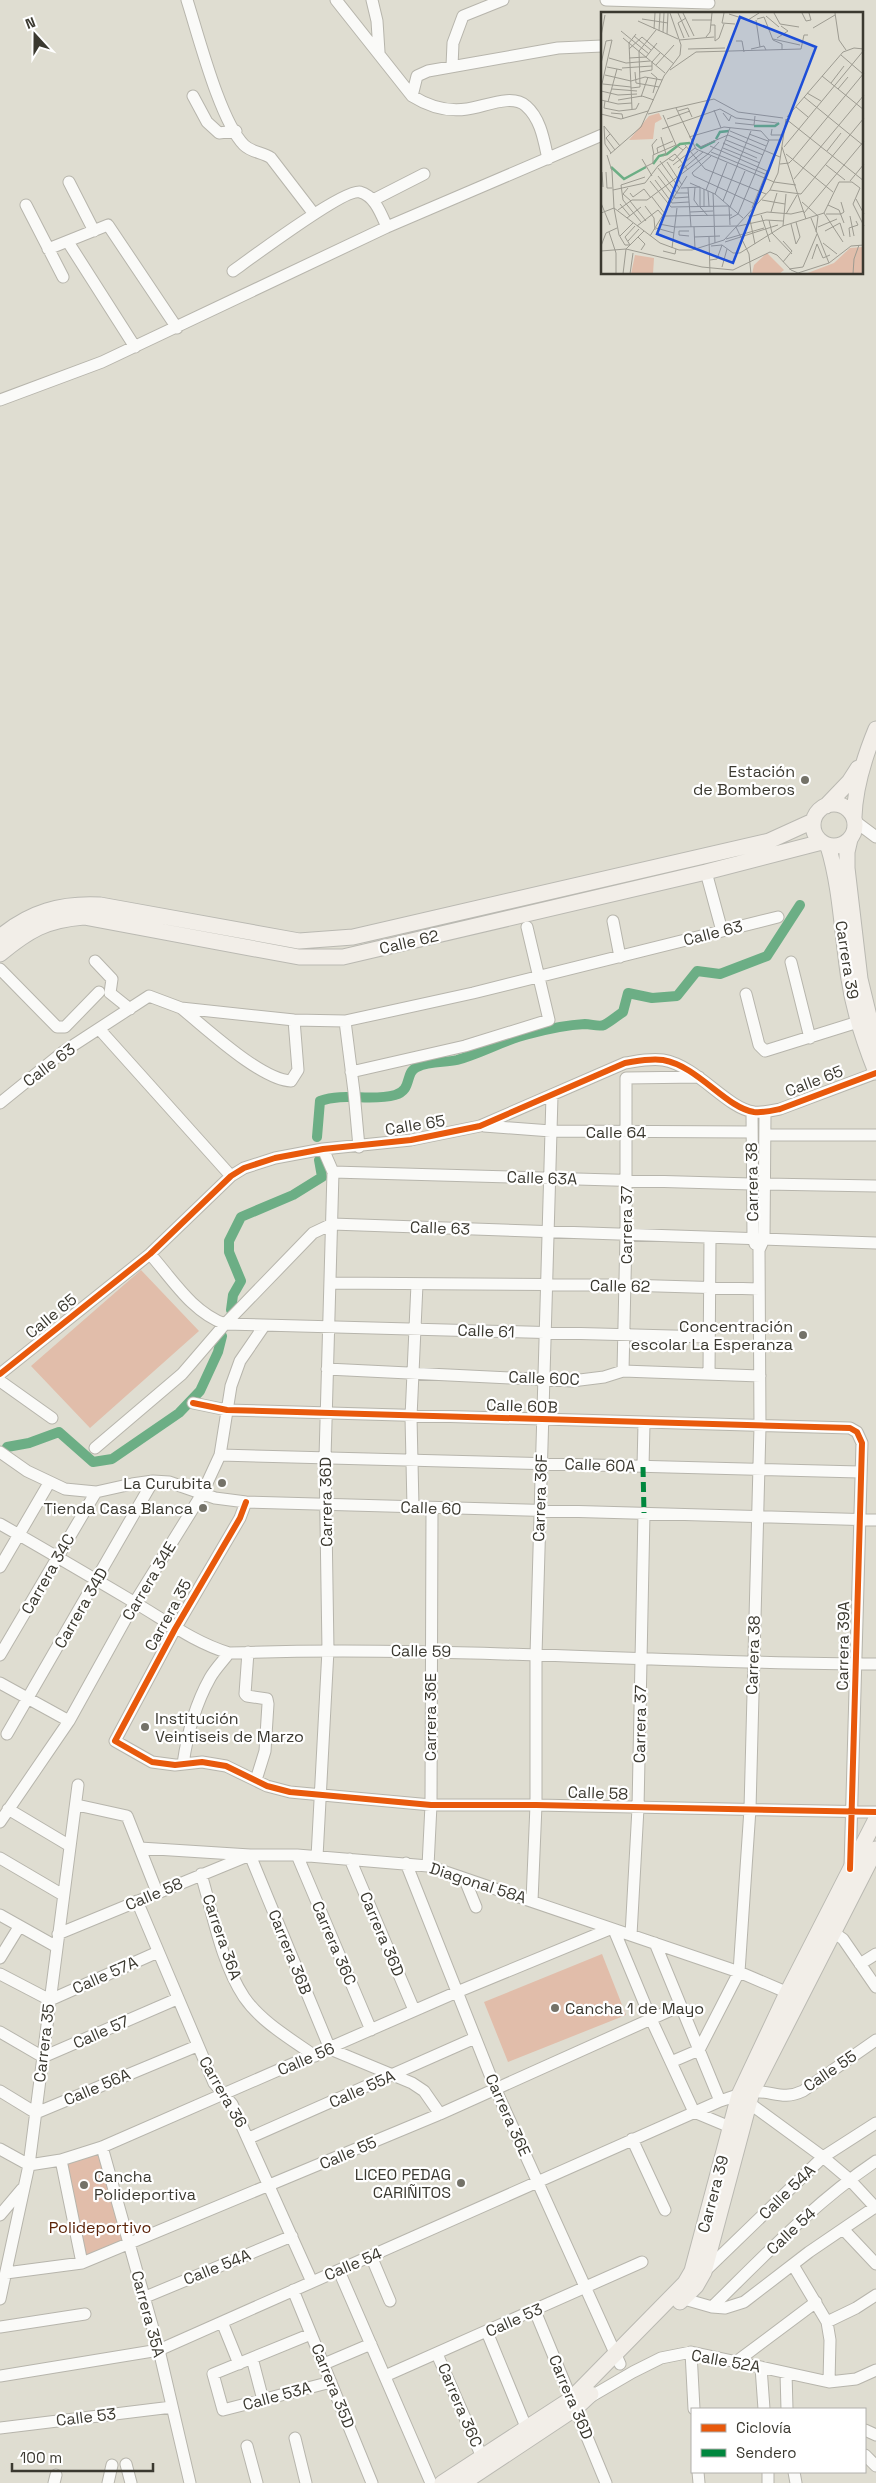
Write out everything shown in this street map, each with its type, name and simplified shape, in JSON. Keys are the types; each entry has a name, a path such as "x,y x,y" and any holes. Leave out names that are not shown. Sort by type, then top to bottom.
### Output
{"main road":[{"path":"826,806 842,806 853,829 840,846 825,844 814,833 813,821 818,812 849,782 864,758 876,729"},
{"name":"Carrera 39","path":"864,758 857,786 853,829 847,852 846,868 860,979 876,1046"},
{"name":"Calle 62","path":"0,937 32,915 50,908 82,904 100,905 299,941 353,937 769,841 813,821"},
{"name":"Carrera 39","path":"825,844 834,870 849,981 858,1022 876,1072"},
{"name":"Calle 62","path":"0,954 23,934 37,927 51,921 84,917 299,957 343,957 825,844"},
{"name":"Carrera 39","path":"827,1928 850,1869 876,1820"},
{"name":"Carrera 39","path":"463,2483 577,2403 685,2283 692,2271 730,2127 747,2097 793,1995 827,1928 876,1849"},
{"name":"Carrera 39","path":"617,2359 684,2299 696,2286 704,2272 747,2097"},
{"name":"Carrera 39","path":"442,2483 526,2427 577,2403"}],"street":[{"path":"187,0 214,84 243,144 255,152 266,154 271,158 314,214"},
{"path":"336,0 412,96 424,104 440,108 466,109 513,100 525,105 536,118 548,159"},
{"path":"372,0 377,21 379,52"},
{"path":"452,66 453,43 463,16 502,0"},
{"path":"606,0 709,5"},
{"path":"412,96 417,76 428,70 558,48 601,46"},
{"path":"193,96 207,122 219,133 236,131"},
{"path":"0,400 102,362 387,227 601,136"},
{"path":"373,200 424,174"},
{"path":"69,182 94,231"},
{"path":"233,270 314,214 353,191 361,192 373,200 387,227"},
{"path":"26,205 63,277"},
{"path":"48,249 108,225 177,328"},
{"path":"68,242 134,347"},
{"path":"853,829 876,838"},
{"path":"706,872 722,931"},
{"name":"Calle 63","path":"0,1103 63,1052 100,1030 149,996 181,1008 294,1020 345,1021 778,917"},
{"path":"613,921 620,956"},
{"path":"351,1072 457,1048 549,1020 527,927"},
{"path":"94,961 112,979 110,993 130,1009"},
{"path":"791,962 810,1038"},
{"path":"0,969 57,1027 65,1027 99,992"},
{"path":"746,994 762,1049 769,1052 858,1022"},
{"path":"181,1008 261,1071 284,1081 291,1081 298,1070 294,1020"},
{"path":"345,1021 355,1096 358,1147"},
{"path":"100,1030 231,1176"},
{"name":"Calle 65","path":"0,1374 150,1254 231,1176 275,1158 324,1149 358,1147 449,1134 480,1126 625,1064 646,1059 664,1060 684,1067 752,1112 765,1113 876,1072"},
{"name":"Carrera 37","path":"623,1371 626,1285 626,1078 701,1077"},
{"name":"Carrera 36F","path":"532,1901 536,1805 536,1655 539,1511 552,1096"},
{"name":"Carrera 38","path":"752,1112 751,1184 758,1238"},
{"name":"Carrera 38","path":"698,2050 739,1972 750,1808 752,1664 760,1427 758,1238 764,1184 765,1113"},
{"name":"Calle 64","path":"480,1126 551,1131 752,1132"},
{"path":"765,1135 876,1134"},
{"name":"Carrera 36D","path":"317,1856 328,1650 325,1458 333,1172 324,1149"},
{"name":"Calle 63A","path":"333,1172 751,1184"},
{"path":"764,1184 876,1186"},
{"path":"95,1448 182,1374 225,1324 313,1233 332,1224"},
{"name":"Calle 63","path":"332,1224 876,1243"},
{"path":"709,1374 710,1238"},
{"path":"150,1254 197,1309 210,1318 225,1324 264,1326"},
{"name":"Calle 62","path":"330,1283 626,1285 759,1289"},
{"path":"413,1507 411,1417 417,1284"},
{"name":"Calle 61","path":"264,1326 415,1328 708,1338"},
{"name":"Carrera 34E","path":"0,1822 68,1721 135,1602 202,1494 220,1455 231,1386 240,1361 264,1326"},
{"name":"Calle 60C","path":"327,1369 589,1380 623,1371 760,1376"},
{"path":"0,1381 52,1418"},
{"name":"Calle 60B","path":"192,1403 227,1410 326,1414 644,1424 850,1428"},
{"path":"643,1467 644,1424"},
{"name":"Carrera 39A","path":"850,1428 857,1432 862,1443 859,1472 857,1664 850,1869"},
{"name":"Calle 60","path":"0,1452 49,1483 65,1489 96,1492 153,1481 169,1482 202,1494 230,1501 246,1502 876,1520"},
{"name":"Calle 60A","path":"220,1455 859,1472"},
{"name":"Carrera 34D","path":"7,1734 153,1481"},
{"path":"0,1567 49,1483"},
{"name":"Carrera 34C","path":"0,1655 96,1492"},
{"name":"Carrera 35","path":"116,1741 175,1629 240,1518 246,1502"},
{"name":"Carrera 36E","path":"428,1866 431,1805 430,1650 432,1508"},
{"name":"Carrera 37","path":"631,1935 638,1808 644,1513"},
{"name":"Calle 59","path":"0,1524 135,1602 175,1629 206,1646 230,1653 328,1650 430,1650 752,1664 876,1664"},
{"path":"248,1652 245,1694 267,1699 268,1704 265,1751 256,1780"},
{"path":"183,1764 186,1742 210,1678 230,1653"},
{"path":"0,1683 68,1721"},
{"name":"Calle 58","path":"116,1741 152,1762 183,1764 202,1762 226,1766 267,1786 290,1792 431,1805 750,1808 876,1812"},
{"name":"Carrera 35","path":"0,2299 5,2253 29,2165 63,1895 77,1805 78,1785"},
{"path":"77,1805 127,1816 158,1892"},
{"path":"8,1808 70,1846"},
{"name":"Diagonal 58A","path":"140,1848 250,1855 350,1858 428,1866 739,1972 793,1995"},
{"name":"Calle 58","path":"58,1934 250,1855"},
{"name":"Carrera 36B","path":"250,1855 330,2049"},
{"name":"Carrera 36C","path":"297,1855 371,2030"},
{"path":"0,1858 63,1895"},
{"name":"Carrera 36D","path":"350,1858 414,2010"},
{"name":"Carrera 36E","path":"406,1863 496,2090 617,2359"},
{"name":"Carrera 36A","path":"201,1874 225,1952 245,1998 259,2014 279,2031 315,2056"},
{"path":"465,1880 476,1906"},
{"name":"Carrera 36","path":"137,1901 197,2046 214,2083 232,2104 249,2138 312,2282"},
{"path":"0,1916 57,1947"},
{"path":"0,1958 19,1927"},
{"path":"827,1928 843,1939 876,1988"},
{"path":"612,1929 694,2112 730,2127"},
{"name":"Calle 56","path":"29,2165 61,2160 102,2147 315,2056 414,2010 612,1929"},
{"path":"655,1943 720,2101"},
{"name":"Calle 57A","path":"50,2000 158,1952"},
{"path":"860,1964 876,1954"},
{"path":"0,1974 50,2000"},
{"name":"Calle 57","path":"43,2057 177,1998"},
{"name":"Calle 55","path":"3,2280 82,2263 130,2244 496,2090 680,2006"},
{"path":"0,2032 43,2057"},
{"name":"Calle 55A","path":"249,2138 475,2038"},
{"name":"Calle 55","path":"747,2097 793,2096 876,2040"},
{"name":"Calle 56A","path":"36,2113 197,2046"},
{"path":"330,2049 394,2075 424,2091 440,2114"},
{"path":"671,2062 698,2050"},
{"path":"0,2092 36,2113"},
{"path":"684,2299 712,2308 725,2308 744,2302 793,2264 875,2208 849,2179 747,2097"},
{"name":"Calle 54","path":"0,2376 159,2350 538,2184 694,2112 720,2101 747,2097"},
{"name":"Calle 54A","path":"704,2272 823,2157 876,2123"},
{"path":"632,2139 665,2210"},
{"name":"Carrera 35A","path":"102,2147 159,2350 190,2483"},
{"path":"0,2150 29,2165"},
{"path":"61,2160 82,2263"},
{"name":"Calle 54","path":"712,2308 792,2228 849,2179 876,2161"},
{"path":"0,2216 23,2187"},
{"path":"843,2229 876,2264"},
{"name":"Calle 54A","path":"143,2298 292,2236"},
{"path":"371,2256 390,2301"},
{"name":"Calle 53","path":"385,2376 642,2262"},
{"path":"793,2264 827,2322 830,2340 829,2382"},
{"path":"339,2270 432,2483"},
{"name":"Carrera 35D","path":"294,2290 372,2483"},
{"path":"827,2322 856,2308 876,2294"},
{"path":"736,2362 816,2302"},
{"name":"Carrera 36D","path":"535,2311 577,2403 606,2483"},
{"path":"0,2327 85,2314"},
{"path":"222,2322 239,2364 311,2334"},
{"path":"487,2332 526,2427"},
{"name":"Calle 53A","path":"324,2364 371,2344"},
{"path":"691,2352 694,2408"},
{"name":"Calle 52A","path":"577,2403 661,2358 691,2352 829,2382 856,2379 876,2370"},
{"name":"Carrera 36C","path":"437,2354 482,2457"},
{"path":"252,2358 263,2400"},
{"name":"Calle 53A","path":"239,2364 213,2374 223,2410 331,2382"},
{"path":"761,2367 764,2408"},
{"path":"786,2373 787,2408"},
{"name":"Calle 53","path":"0,2428 172,2407"},
{"path":"295,2438 306,2483"},
{"path":"247,2446 257,2483"},
{"path":"866,2456 876,2466"},
{"path":"126,2464 131,2483"},
{"path":"108,2483 112,2465"}],"green space":[{"path":"141,1270 199,1331 90,1428 31,1366"},
{"name":"Cancha 1 de Mayo","path":"602,1954 626,2015 508,2062 484,2002"},
{"name":"Polideportivo","path":"102,2147 130,2244 82,2263 61,2160"}],"waterway":[{"path":"317,1137 320,1101 339,1097 376,1098 395,1095 401,1093 404,1089 413,1070 422,1065 432,1062 457,1060 502,1043 550,1029 571,1025 604,1025 623,1012 628,993 652,998 677,996 697,971 720,974 767,956 800,905"},
{"path":"231,1310 233,1295 241,1281 229,1252 229,1241 241,1217 293,1195 322,1177 319,1160"},
{"path":"7,1447 29,1443 59,1432 93,1462 112,1459 179,1413 200,1391 218,1352 222,1336"}],"marked path":[{"path":"643,1467 644,1513"}],"cycle path":[{"path":"0,1374 150,1254 231,1176 244,1168 275,1158 323,1149 411,1140 480,1126 625,1063 658,1059 676,1064 700,1078 733,1103 743,1109 754,1112 780,1109 876,1073"},
{"path":"193,1403 227,1410 850,1428 857,1432 862,1443 850,1869"},
{"path":"246,1502 240,1518 175,1629 115,1741 152,1762 175,1765 202,1762 226,1766 267,1786 290,1792 431,1805 536,1805 876,1812"}],"place":[{"name":"Estación de Bomberos","path":"805,780"},
{"name":"Concentración escolar La Esperanza","path":"803,1335"},
{"name":"La Curubita","path":"222,1483"},
{"name":"Tienda Casa Blanca","path":"203,1508"},
{"name":"Institución Veintiseis de Marzo","path":"145,1727"},
{"name":"Cancha 1 de Mayo","path":"555,2008"},
{"name":"LICEO PEDAG CARIÑITOS","path":"461,2183"},
{"name":"Cancha Polideportiva","path":"84,2185"}]}
